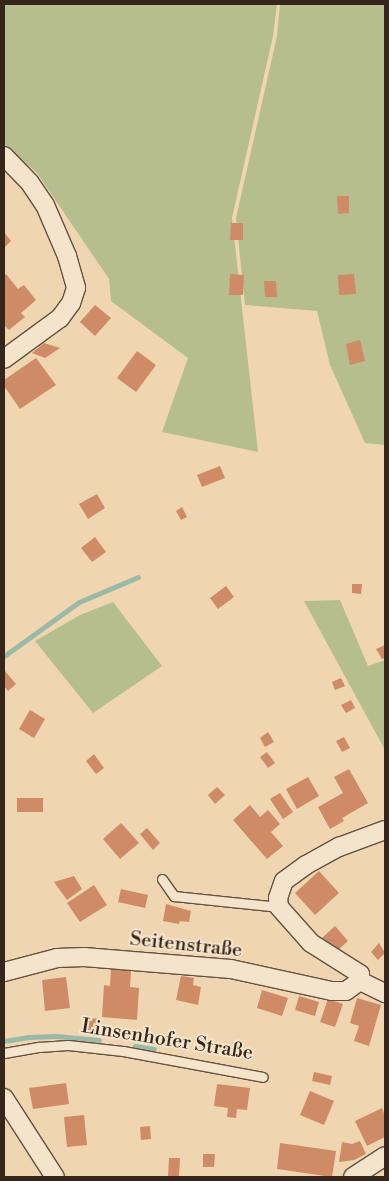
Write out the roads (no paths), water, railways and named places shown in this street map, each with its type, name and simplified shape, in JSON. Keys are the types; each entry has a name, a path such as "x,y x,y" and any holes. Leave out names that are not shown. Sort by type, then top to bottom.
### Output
{"street":[{"path":"4,156 30,183 45,205 66,256 76,288 71,303 60,318 4,359"},
{"path":"385,830 339,848 306,865 284,881 278,898 279,907 311,943 360,974 360,981 385,993"},
{"name":"Seitenstraße","path":"4,972 58,958 84,957 231,969 332,991 346,991 360,981"},
{"path":"4,1098 55,1177"},
{"path":"353,1177 385,1156"}],"lane":[{"path":"162,879 174,896 279,907"},
{"name":"Linsenhofer Straße","path":"4,1053 68,1045 123,1051 263,1077"}],"waterway":[{"path":"4,656 79,602 138,577"},
{"path":"4,1041 29,1037 56,1036 99,1040"},
{"path":"135,1046 154,1049"}]}
